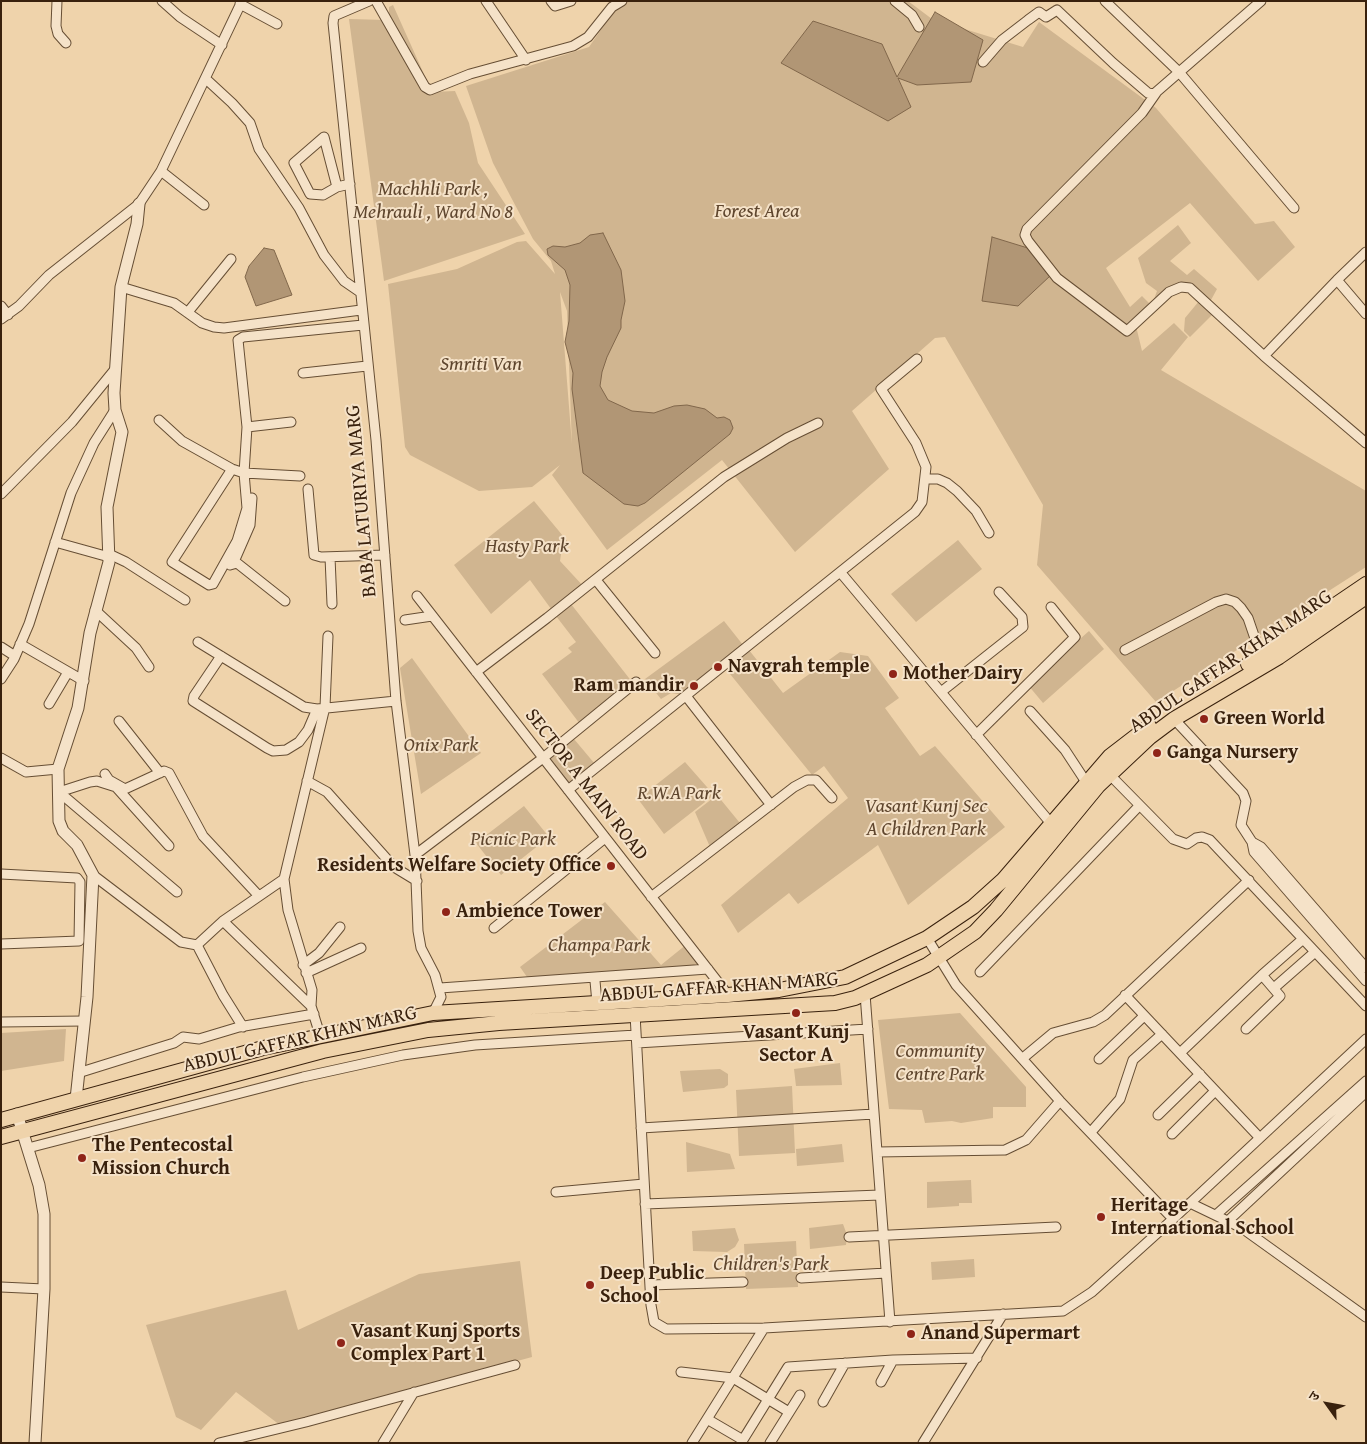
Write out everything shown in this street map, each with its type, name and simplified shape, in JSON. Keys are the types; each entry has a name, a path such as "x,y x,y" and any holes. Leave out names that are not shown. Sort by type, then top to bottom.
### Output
{"main road":[{"name":"ABDUL GAFFAR KHAN MARG","path":"1,1137 323,1051 428,1030 471,1025 635,1014 835,1003 865,994 938,958 975,932 1055,828 1086,782 1110,756 1166,713 1261,656 1366,584"},
{"name":"ABDUL GAFFAR KHAN MARG","path":"18,1114 320,1035 433,1014 728,995 778,990 836,979 863,970 927,938 961,917 1002,880 1109,774 1150,737 1174,719 1279,657 1366,597"},
{"path":"1,1120 18,1114"}],"street":[{"path":"57,1 56,26 58,34 66,43"},
{"path":"162,1 180,17 222,45"},
{"name":"BABA LATURIYA MARG","path":"369,1 359,3 334,16 333,19 386,555 396,701 415,855 421,948 440,988"},
{"path":"376,1 425,87 430,90 470,74 526,60 579,42 594,30 609,4 622,1"},
{"path":"486,1 526,60"},
{"path":"551,1 555,6 571,1"},
{"path":"896,1 912,15 919,27"},
{"path":"1105,1 1179,72 1294,208"},
{"path":"1261,1 1156,93 1142,113 1027,229 1026,237 1057,278 1127,330 1169,292 1176,288 1185,287 1195,292 1264,356 1366,442"},
{"path":"1,306 4,317 49,275 139,204 161,171 241,3 277,24"},
{"path":"983,62 1002,40 1033,16 1039,12 1046,17 1056,10 1137,84 1148,93 1156,93"},
{"path":"206,79 250,123 259,149 300,208 324,255 344,281 360,292"},
{"path":"337,187 324,137 294,163 310,194 323,195 337,187 350,184"},
{"path":"161,171 204,205"},
{"path":"139,204 137,224 121,287 115,410 121,424 122,437 107,507 109,555 107,570 95,610 78,708 58,770 58,813 63,831 77,845 93,875 181,942 197,945"},
{"path":"1264,356 1366,252"},
{"path":"188,312 231,259"},
{"path":"1337,280 1366,314"},
{"path":"121,287 174,303 202,322 224,328 361,310"},
{"path":"232,469 172,562 209,585 213,584 242,530 247,508 247,427 238,340 243,337 363,325"},
{"path":"568,790 915,512 922,502 926,467 916,443 882,389 918,359"},
{"path":"1,494 72,422 118,366"},
{"path":"304,373 367,366"},
{"path":"1,680 16,656 82,467 102,429 115,410"},
{"path":"159,420 182,441 232,469 247,473 300,476"},
{"path":"247,427 291,422"},
{"path":"476,672 596,580 724,477 787,438 818,423"},
{"path":"217,584 227,568 233,564 246,537 253,510 247,473"},
{"path":"926,479 938,479 957,491 972,506 989,533"},
{"path":"308,489 312,553 317,556 330,557 386,555"},
{"path":"55,542 109,555 126,562 185,600"},
{"path":"330,557 332,604"},
{"path":"233,564 237,564 285,601"},
{"path":"841,573 1055,828"},
{"path":"596,580 655,653"},
{"path":"941,692 1023,627 1022,617 999,592"},
{"name":"SECTOR A MAIN ROAD","path":"417,596 728,995"},
{"path":"1125,650 1216,602 1226,600 1235,602 1248,618 1261,656"},
{"path":"976,735 1076,637 1051,607"},
{"path":"95,610 136,648 148,667"},
{"path":"405,620 432,616"},
{"path":"320,1035 312,1010 312,990 304,969 288,910 284,879 307,781 321,708 328,636"},
{"path":"198,642 296,703 321,708 396,701"},
{"path":"20,644 84,681"},
{"path":"1,647 16,656"},
{"path":"221,656 194,696 193,701 267,748 286,750 299,742 321,708"},
{"path":"49,704 68,672"},
{"path":"415,855 543,758 636,682"},
{"path":"686,696 771,805"},
{"path":"1030,711 1065,750 1086,782"},
{"path":"1174,719 1243,794 1246,801 1241,825 1252,842 1254,852 1366,981"},
{"path":"119,721 160,773"},
{"path":"1,758 26,772 58,770"},
{"path":"105,774 109,780 125,789 164,771 169,773 203,836 258,895"},
{"path":"1109,774 1165,832 1181,844 1187,844 1202,836 1210,840 1366,1006"},
{"path":"651,897 794,787 811,779 821,785 832,798"},
{"path":"59,792 97,781 116,787 169,846"},
{"path":"307,781 327,792 394,867 417,881"},
{"path":"59,792 177,892"},
{"path":"980,972 1139,806"},
{"path":"494,928 606,838"},
{"path":"1252,842 1261,846 1366,968"},
{"path":"1,874 79,879 79,941 1,944"},
{"path":"76,1099 92,920 93,875"},
{"path":"197,945 223,921 258,895 284,879"},
{"path":"1023,1058 1057,1031 1071,1029 1099,1018 1249,880"},
{"path":"223,921 312,1010"},
{"path":"304,969 340,927"},
{"path":"927,938 956,985 1060,1101 1173,1219"},
{"path":"1180,1053 1262,974 1303,939"},
{"path":"197,945 223,995 243,1026"},
{"path":"304,969 361,948"},
{"path":"1274,988 1315,952"},
{"path":"433,1014 441,1000 440,988 708,969"},
{"path":"1246,1030 1280,998 1262,974"},
{"path":"595,981 597,1003"},
{"path":"865,994 890,1322"},
{"path":"1125,995 1259,1137"},
{"path":"78,1073 174,1043 183,1037 199,1039 243,1026 312,1010"},
{"path":"635,1014 652,1317 656,1325 661,1327 764,1328 1003,1314 1055,1313 1070,1309 1092,1292 1173,1219 1366,1039"},
{"path":"1099,1059 1144,1016"},
{"path":"1,1022 84,1021"},
{"path":"471,1025 474,1044"},
{"path":"28,1148 312,1075 403,1055 474,1044 868,1029"},
{"path":"1091,1132 1120,1099 1133,1060 1162,1034"},
{"path":"1158,1115 1200,1074"},
{"path":"1217,1214 1366,1081"},
{"path":"1172,1134 1215,1090"},
{"path":"1229,1220 1366,1092"},
{"path":"877,1152 1005,1150 1026,1140 1060,1101"},
{"path":"18,1114 41,1198 44,1246 44,1289 35,1443"},
{"path":"641,1128 874,1114"},
{"path":"556,1192 644,1184"},
{"path":"645,1204 880,1195"},
{"path":"1190,1203 1229,1220 1366,1317"},
{"path":"849,1237 1056,1227"},
{"path":"801,1278 886,1273"},
{"path":"650,1286 743,1282"},
{"path":"1,1287 44,1289"},
{"path":"923,1443 1003,1314"},
{"path":"692,1443 764,1328"},
{"path":"707,1419 742,1441 788,1367 893,1360 977,1358"},
{"path":"881,1382 893,1360"},
{"path":"823,1402 845,1364"},
{"path":"219,1443 306,1422 516,1365"},
{"path":"681,1372 733,1378 789,1412"},
{"path":"383,1443 414,1392"},
{"path":"770,1443 800,1395"}],"green space":[{"name":"Forest Area","path":"630,1 908,1 932,19 1023,47 1039,22 1156,108 1255,224 1274,221 1295,247 1258,281 1190,203 1106,268 1130,307 1142,296 1155,309 1136,326 1142,351 1174,323 1188,337 1161,370 1366,491 1366,567 1156,702 1037,565 1043,505 945,337 935,338 852,411 889,469 795,552 722,460 607,550 552,475 560,465 532,487 479,491 410,455 405,447 388,284 457,269 517,242 526,241 555,274 551,261 533,239 493,163 466,86 589,47 616,8","holes":["560,292 567,311 572,444"]},
{"name":"Machhli Park , Mehrauli , Ward No 8","path":"393,5 432,92 455,91 469,123 478,163 525,234 384,281 349,19 386,20 389,15 389,7"},
{"path":"1178,225 1191,243 1170,261 1187,275 1194,269 1217,289 1211,300 1213,314 1190,337 1184,331 1185,318 1204,295 1189,283 1163,303 1153,302 1157,291 1146,283 1138,258"},
{"name":"Hasty Park","path":"534,501 568,542 562,548 560,561 585,588 554,613 530,580 491,614 454,565"},
{"path":"958,540 982,569 916,622 891,594"},
{"path":"571,604 636,687 583,728 542,674 572,652 568,648 576,642 556,616"},
{"path":"724,621 747,650 690,696 671,693 661,699 645,679"},
{"path":"1089,631 1104,649 1043,703 1028,685"},
{"name":"Vasant Kunj Sec A Children Park","path":"749,650 783,693 840,652 868,656 899,698 885,708 920,756 935,746 1005,827 908,905 878,845 798,904 789,893 738,933 721,905 848,798 824,766 812,775 726,669"},
{"name":"Onix Park","path":"412,658 481,753 421,794 400,668"},
{"path":"574,739 600,770 573,792 547,760"},
{"name":"R.W.A Park","path":"685,762 714,795 664,834 638,799"},
{"path":"717,795 744,828 713,854 695,812"},
{"name":"Picnic Park","path":"524,806 549,837 501,875 476,843"},
{"name":"Champa Park","path":"605,902 661,965 687,944 708,971 532,984 520,967"},
{"name":"Community Centre Park","path":"960,1013 1026,1087 1026,1107 993,1107 993,1118 961,1123 952,1121 925,1123 922,1110 889,1109 878,1020"},
{"path":"66,1029 64,1061 1,1071 1,1033"},
{"path":"840,1063 842,1085 796,1086 794,1069"},
{"path":"720,1069 728,1074 728,1085 724,1088 683,1092 680,1071"},
{"path":"792,1086 795,1153 739,1156 736,1090"},
{"path":"686,1142 730,1154 735,1169 687,1172"},
{"path":"842,1144 844,1162 797,1166 796,1149"},
{"path":"971,1180 972,1203 959,1203 959,1206 927,1208 927,1182"},
{"path":"843,1224 847,1235 846,1245 810,1249 809,1228"},
{"path":"735,1228 739,1240 735,1247 727,1252 693,1251 692,1231"},
{"name":"Children's Park","path":"796,1241 798,1287 746,1289 744,1244"},
{"path":"974,1259 975,1277 932,1280 931,1262"},
{"name":"Vasant Kunj Sports Complex Part 1","path":"520,1261 532,1357 280,1425 236,1392 201,1430 176,1417 146,1325 286,1290 298,1330 419,1274"}],"shaded area":[{"path":"935,12 983,40 971,82 917,85 898,78 911,107 888,121 781,63 813,21 882,44 897,77"},
{"path":"603,233 621,270 625,301 621,328 602,372 600,386 608,400 632,411 654,413 674,406 687,405 705,409 717,418 724,417 730,420 733,428 730,434 645,503 638,506 624,504 583,473 572,389 573,373 565,342 569,321 570,285 565,270 548,255 547,249 553,246 565,247 580,243 590,235"},
{"path":"992,237 1031,249 1050,276 1018,306 982,301"},
{"path":"264,248 274,250 292,295 256,306 245,277 249,266"}],"place":[{"name":"Navgrah temple","path":"718,667"},
{"name":"Mother Dairy","path":"893,674"},
{"name":"Ram mandir","path":"694,686"},
{"name":"Green World","path":"1204,719"},
{"name":"Ganga Nursery","path":"1157,753"},
{"name":"Residents Welfare Society Office","path":"611,866"},
{"name":"Ambience Tower","path":"446,912"},
{"name":"Vasant Kunj Sector A","path":"796,1013"},
{"name":"The Pentecostal Mission Church","path":"82,1158"},
{"name":"Heritage International School","path":"1101,1217"},
{"name":"Deep Public School","path":"590,1285"},
{"name":"Anand Supermart","path":"911,1334"},
{"name":"Vasant Kunj Sports Complex Part 1","path":"341,1343"}],"park label":[{"name":"Smriti Van","path":"481,365"}]}
